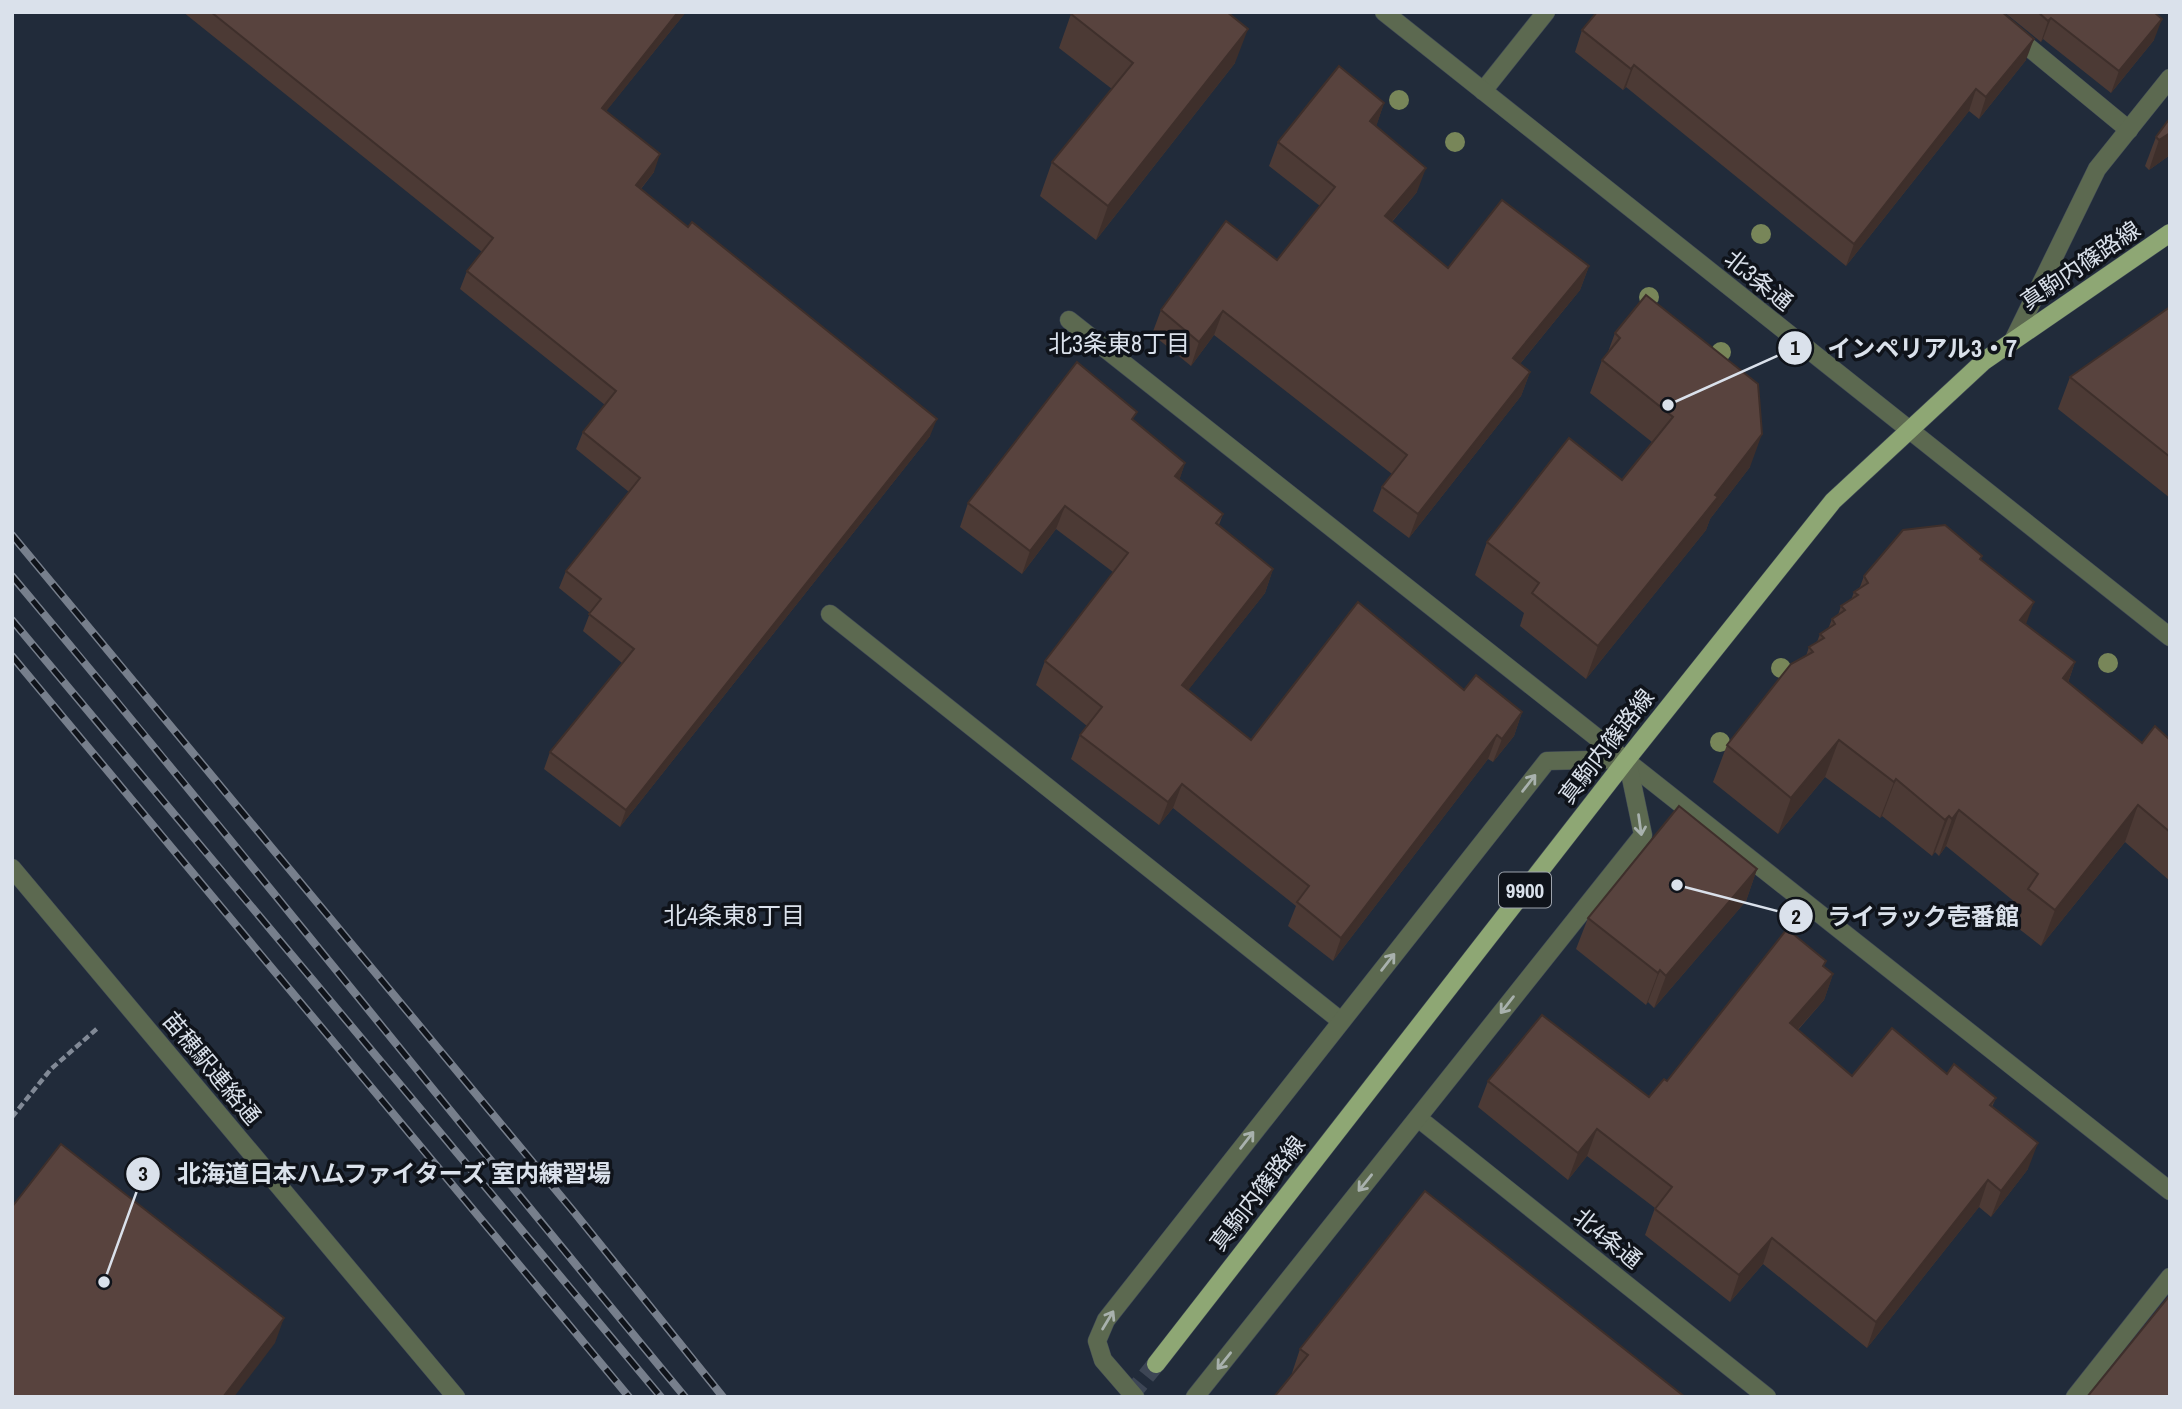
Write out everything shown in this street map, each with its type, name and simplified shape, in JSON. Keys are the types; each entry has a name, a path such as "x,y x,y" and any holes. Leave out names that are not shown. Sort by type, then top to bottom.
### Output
{"main road":[{"name":"真駒内篠路線","path":"1156,1364 1627,758 1833,501 1984,361 2170,233"}],"street":[{"name":"北3条通","path":"1384,12 2170,637"},
{"path":"1483,91 1546,12"},
{"path":"1986,12 2129,130"},
{"path":"2013,341 2097,169 2170,78"},
{"path":"1069,320 1627,758 2170,1191"},
{"path":"830,614 1341,1021"},
{"path":"1135,1397 1103,1360 1097,1341 1106,1320 1547,761 1627,758"},
{"path":"1195,1397 1643,835 1627,758"},
{"name":"苗穂駅連絡通","path":"12,867 456,1397"},
{"name":"北4条通","path":"1418,1118 1767,1397"},
{"path":"2075,1397 2170,1277"}],"path":[{"path":"12,1117 51,1069 99,1027"}],"building":[{"path":"211,12 678,12 602,108 660,154 636,185 688,227 692,222 937,419 626,810 550,752 634,649 589,614 601,599 566,571 640,478 583,432 616,391 467,271 493,238"},
{"path":"1227,12 1248,29 1108,206 1052,162 1133,63 1071,14"},
{"path":"1597,12 2002,12 2034,39 1986,97 1976,89 1854,244 1634,65 1631,69 1582,30"},
{"path":"2038,12 2154,12 2162,19 2119,71 2051,18 2048,21"},
{"path":"1339,66 1384,103 1370,121 1426,168 1385,216 1448,268 1502,200 1589,266 1513,358 1530,372 1418,514 1382,487 1407,455 1223,311 1199,342 1161,310 1226,221 1277,260 1335,187 1278,142"},
{"path":"2170,118 2170,133 2159,140 2156,137"},
{"path":"1646,295 1758,384 1762,434 1715,495 1718,497 1598,646 1532,593 1539,583 1487,542 1569,438 1622,480 1673,417 1602,360 1620,338 1615,333"},
{"path":"2170,307 2170,457 2070,377"},
{"path":"1077,362 1137,412 1132,419 1185,463 1175,476 1223,514 1216,523 1273,569 1182,685 1251,740 1358,602 1464,690 1476,675 1522,712 1502,739 1497,735 1341,938 1297,902 1309,886 1182,784 1168,802 1080,735 1102,707 1045,661 1128,553 1065,506 1030,551 968,503"},
{"path":"1945,525 1982,556 1980,559 2034,602 2020,620 2075,662 2063,678 2142,743 2155,726 2170,740 2170,832 2138,805 2055,910 2028,889 2038,874 1959,810 1952,819 1949,816 1945,820 1896,779 1894,782 1839,740 1791,798 1727,745 1791,664 1813,652 1809,647 1824,638 1820,634 1835,624 1832,619 1845,610 1841,606 1858,595 1854,592 1868,583 1864,576 1903,530"},
{"path":"1679,806 1757,869 1666,976 1660,970 1658,973 1588,918"},
{"path":"1787,929 1826,961 1823,966 1833,974 1790,1023 1852,1076 1892,1028 1947,1074 1954,1064 1996,1098 1990,1105 2038,1143 2001,1191 1988,1180 1876,1322 1772,1238 1739,1275 1655,1209 1672,1187 1597,1129 1578,1153 1488,1081 1542,1015 1649,1097 1664,1079 1667,1081"},
{"path":"61,1144 284,1318 223,1397 12,1397 12,1207"},
{"path":"1425,1191 1685,1397 1274,1397 1308,1355 1300,1349"},
{"path":"2170,1295 2170,1397 2087,1397"}],"tunnel":[{"path":"1129,1397 1156,1364"}],"railway":[{"path":"12,535 574,1212 723,1397"},
{"path":"12,576 182,780 685,1397"},
{"path":"12,620 661,1397"},
{"path":"12,656 629,1397"}],"place":[{"name":"インペリアル3・7","path":"1668,405"},
{"name":"ライラック壱番館","path":"1677,885"},
{"name":"北海道日本ハムファイターズ 室内練習場","path":"104,1282"}],"district":[{"name":"北3条東8丁目","path":"1119,343"},
{"name":"北4条東8丁目","path":"734,915"}]}
